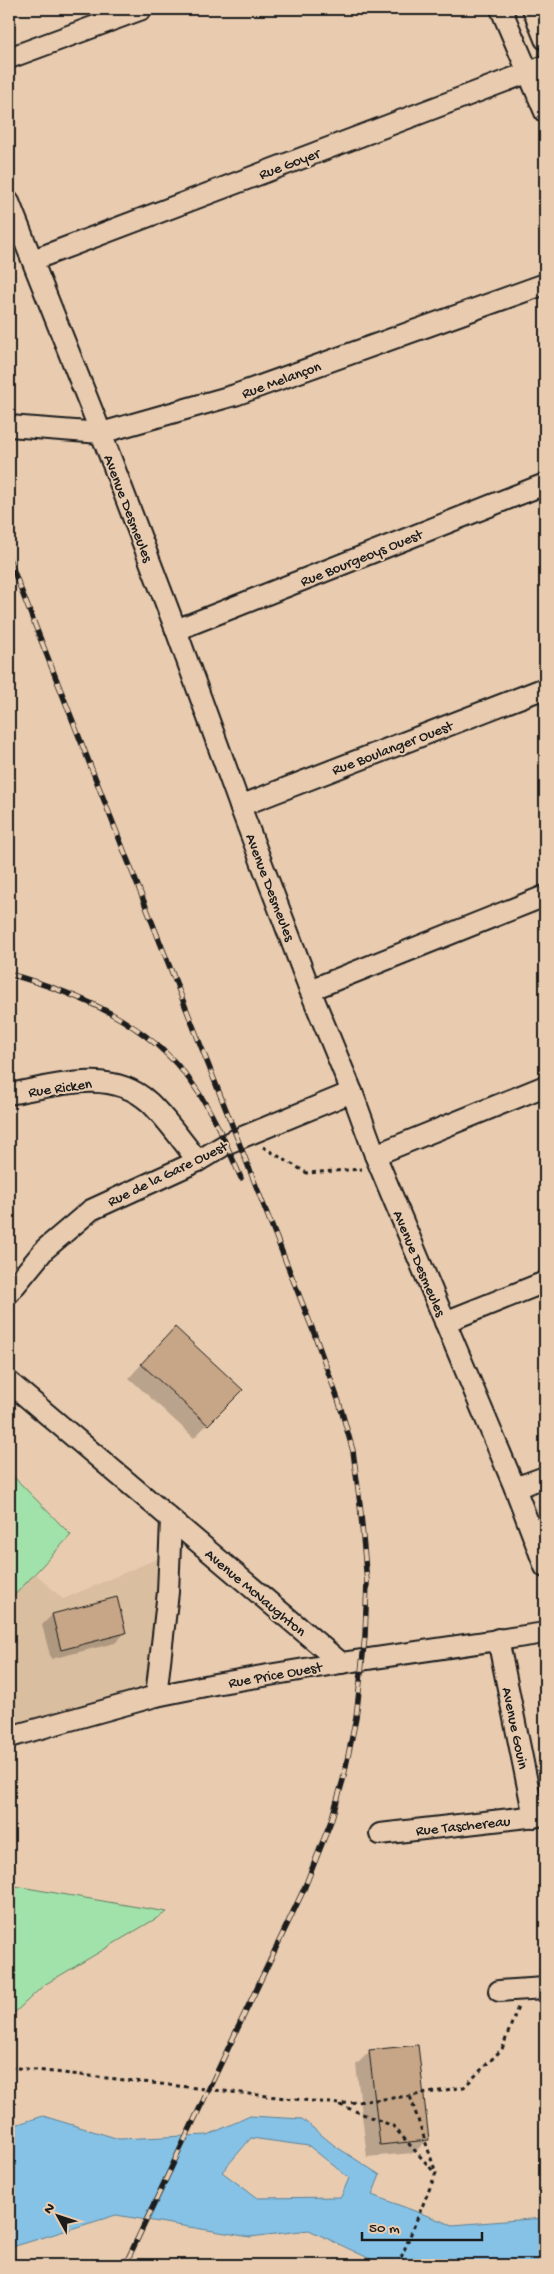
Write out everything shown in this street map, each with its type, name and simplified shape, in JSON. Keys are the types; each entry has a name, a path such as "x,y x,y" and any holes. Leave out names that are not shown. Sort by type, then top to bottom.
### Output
{"street":[{"path":"9,58 142,9"},
{"path":"501,9 536,69 545,112"},
{"path":"533,9 545,39"},
{"name":"Rue Goyer","path":"33,260 536,69"},
{"name":"Avenue Desmeules","path":"9,202 101,433 310,990 378,1161 515,1488 545,1567"},
{"name":"Rue Melançon","path":"9,426 101,433 235,395 545,284"},
{"name":"Rue Bourgeoys Ouest","path":"176,630 545,484"},
{"name":"Rue Boulanger Ouest","path":"240,806 545,688"},
{"path":"310,990 545,896"},
{"name":"Rue Ricken","path":"9,1094 82,1082 106,1081 130,1089 148,1101 198,1161"},
{"path":"378,1161 545,1086"},
{"name":"Rue de la Gare Ouest","path":"9,1293 45,1249 91,1210 198,1161 244,1136 352,1092"},
{"path":"445,1322 545,1282"},
{"name":"Avenue McNaughton","path":"9,1382 341,1663"},
{"path":"515,1488 545,1477"},
{"path":"156,1696 168,1592 172,1521"},
{"name":"Rue Price Ouest","path":"9,1737 156,1696 341,1663 545,1633"},
{"name":"Avenue Gouin","path":"498,1639 540,1816"},
{"name":"Rue Taschereau","path":"380,1834 540,1816"},
{"path":"499,1991 545,1988"}],"path":[{"path":"244,1136 307,1173 378,1161"},
{"path":"9,2067 339,2104 410,2096 464,2087 502,2049 525,1989"},
{"path":"398,2265 436,2173 410,2096"},
{"path":"339,2104 394,2126 436,2173"}],"shaded area":[{"path":"166,1555 150,1692 9,1730 9,1601 35,1573 63,1599"}],"green space":[{"path":"9,1472 71,1535 9,1601"},
{"path":"9,1885 167,1912 44,1985 9,2018"}],"water":[{"path":"43,2116 119,2139 208,2135 250,2116 302,2119 335,2146 380,2175 372,2195 452,2225 545,2218 545,2265 383,2265 309,2230 250,2237 116,2215 9,2248 9,2127","holes":["251,2138 309,2146 349,2178 341,2197 257,2198 222,2172"]}],"building":[{"path":"175,1327 243,1390 208,1425 141,1364"},
{"path":"117,1597 126,1633 61,1650 52,1614"},
{"path":"418,2045 429,2140 380,2145 369,2050"}],"railway":[{"path":"9,559 314,1333 339,1402 353,1451 367,1582 365,1636 356,1718 343,1780 331,1821 304,1889 125,2265"},
{"path":"9,974 86,1001 110,1013 155,1043 175,1062 200,1094 219,1129 241,1178"}]}
